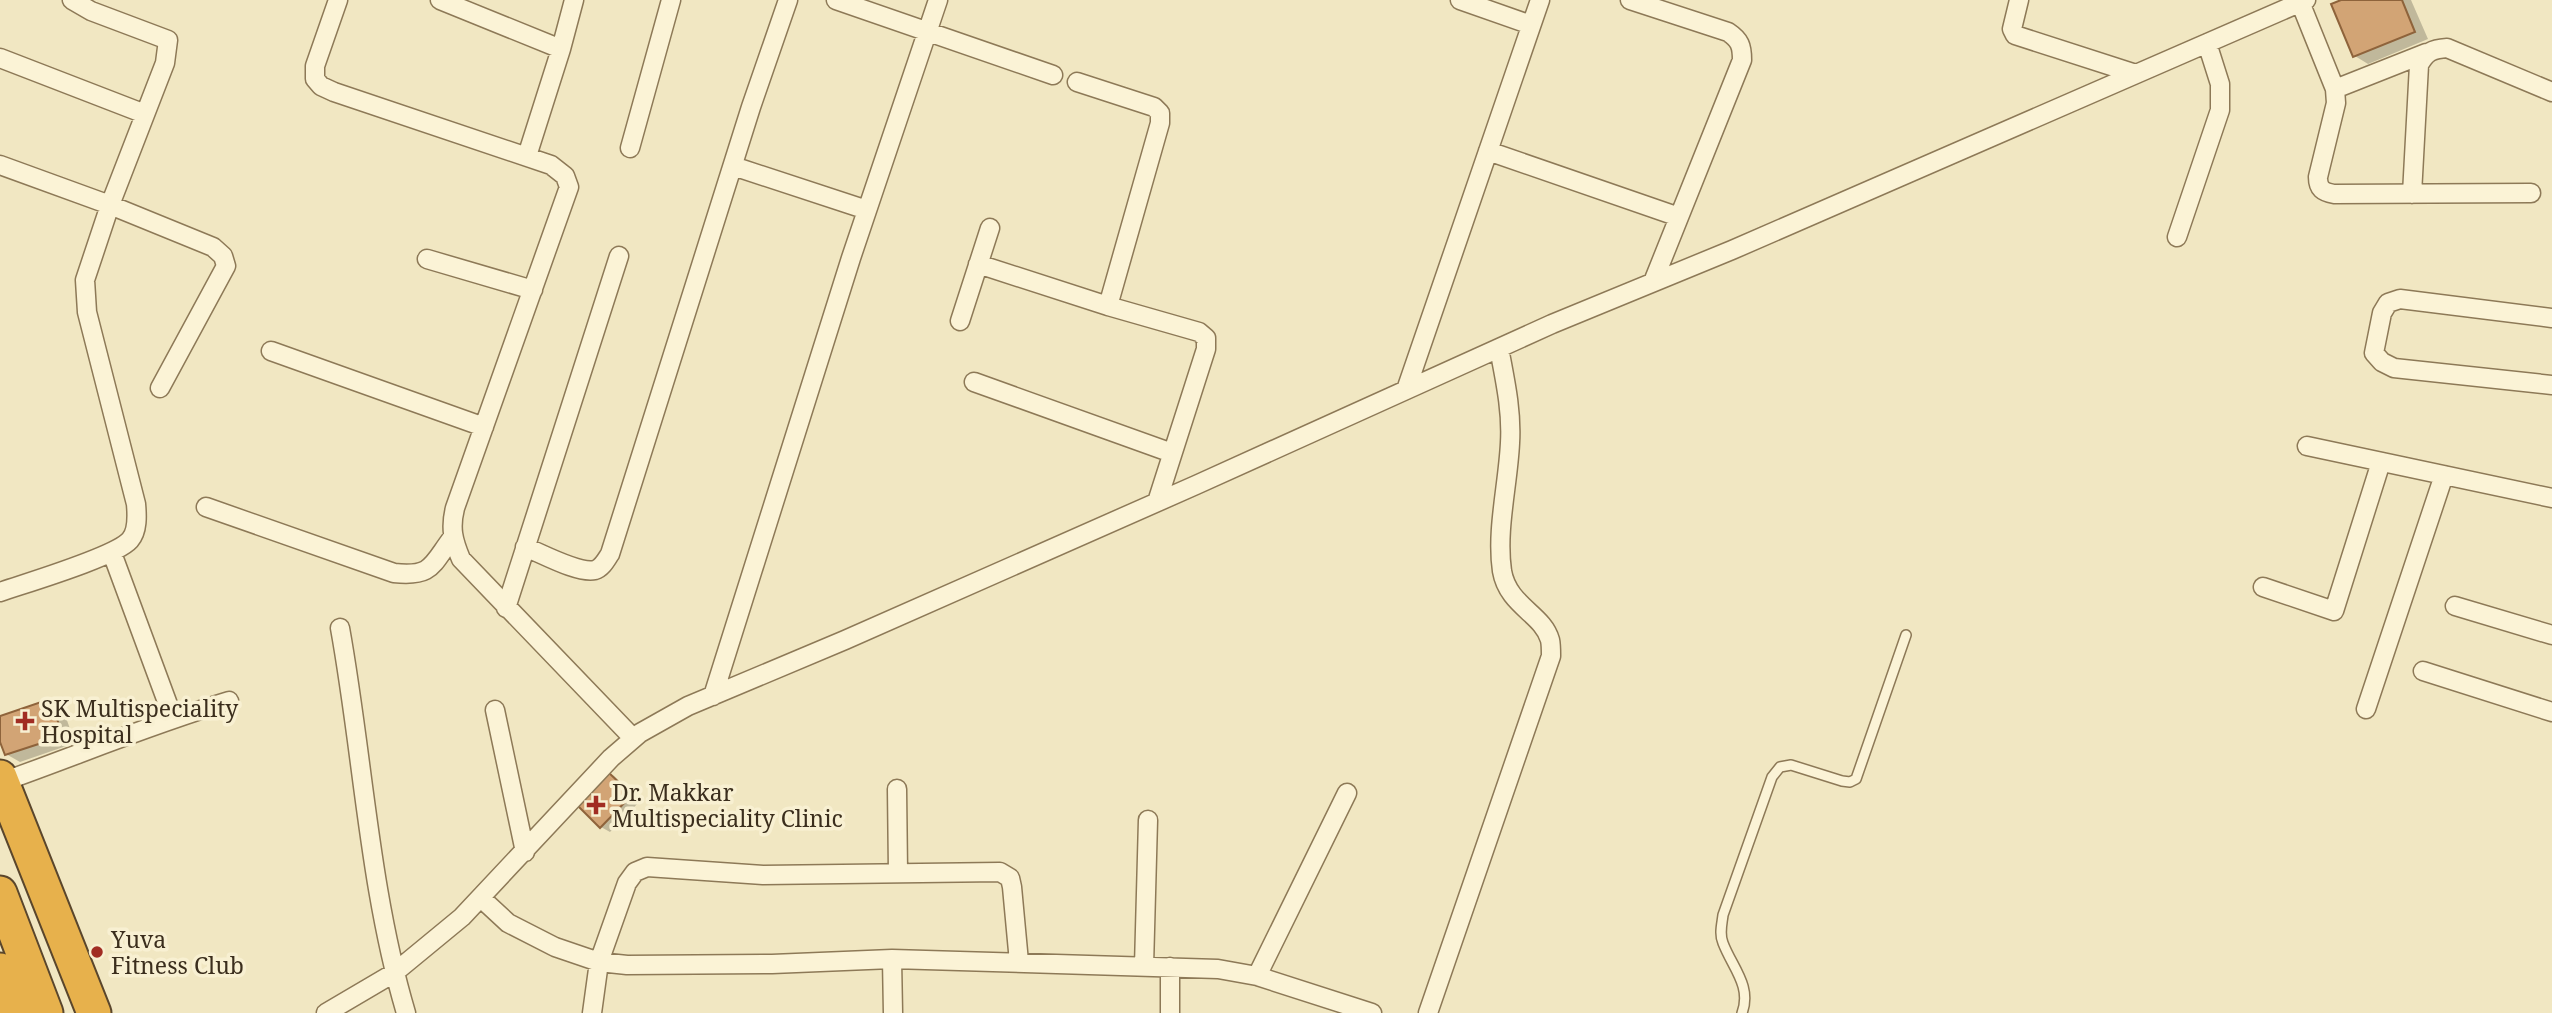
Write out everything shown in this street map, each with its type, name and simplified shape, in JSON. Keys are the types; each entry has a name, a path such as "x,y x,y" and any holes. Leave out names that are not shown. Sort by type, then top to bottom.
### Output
{"highway":[{"path":"1,779 94,1013"},
{"path":"0,822 72,1013"},
{"path":"0,893 46,1013"},
{"path":"0,970 17,1013"}],"street":[{"path":"0,592 112,553 131,539 137,520 136,504 84,293 85,280 110,205 165,63 168,40 91,12 72,0"},
{"path":"338,0 315,66 315,79 321,86 551,164 565,176 569,187 455,508 451,523 452,538 461,559 633,738"},
{"path":"440,0 561,49"},
{"path":"527,156 574,0"},
{"path":"630,148 671,0"},
{"path":"525,547 580,569 594,570 602,566 610,554 788,0"},
{"path":"836,0 1053,75"},
{"path":"713,696 867,210 938,0"},
{"path":"1460,0 1531,25"},
{"path":"1406,390 1540,0"},
{"path":"1630,0 1728,32 1738,39 1742,47 1742,60 1653,282"},
{"path":"2019,0 2012,29 2015,34 2136,74"},
{"path":"326,1013 394,973 462,917 611,758 633,738 688,706 1157,502 1499,348 2303,1 2335,89 2336,103 2318,185 2323,192 2531,192"},
{"path":"2177,237 2220,110 2220,84 2207,43"},
{"path":"2335,89 2435,49 2447,48 2552,92"},
{"path":"2412,194 2419,65 2426,53"},
{"path":"0,58 145,114"},
{"path":"1077,82 1154,107 1160,113 1160,124 1108,306"},
{"path":"1488,151 1679,218"},
{"path":"0,165 110,205 213,247 223,256 226,266 160,388"},
{"path":"733,166 867,210"},
{"path":"960,321 990,228"},
{"path":"506,608 619,256"},
{"path":"427,259 533,290"},
{"path":"978,264 1199,332 1206,338 1206,349 1157,502"},
{"path":"2552,318 2400,299 2388,303 2382,313 2374,353 2382,362 2395,368 2552,385"},
{"path":"1428,1013 1551,656 1550,639 1542,627 1515,601 1506,586 1502,571 1501,546 1511,424 1499,348"},
{"path":"271,351 484,427"},
{"path":"974,382 1172,453"},
{"path":"2306,446 2552,498"},
{"path":"2263,587 2334,611 2381,461"},
{"path":"2366,709 2444,475"},
{"path":"206,507 394,573 414,575 427,571 452,538"},
{"path":"112,553 173,718"},
{"path":"2455,606 2552,635"},
{"path":"340,628 394,973 406,1013"},
{"path":"2423,671 2552,712"},
{"path":"1,779 108,745 173,718 229,701"},
{"path":"495,709 525,852"},
{"path":"897,789 898,872"},
{"path":"1258,976 1347,793"},
{"path":"1144,966 1148,820"},
{"path":"592,1013 599,962 627,883 635,872 647,867 763,875 1000,872 1010,878 1019,962"},
{"path":"481,898 508,923 555,947 599,962 627,965 892,960 1218,969 1258,976 1372,1013"},
{"path":"892,960 893,1013"},
{"path":"1170,967 1170,1013"}],"lane":[{"path":"1742,1013 1746,994 1740,975 1722,942 1720,930 1772,777 1780,767 1791,765 1842,781 1850,782 1856,779 1906,635"}],"building":[{"path":"2341,0 2402,0 2415,32 2353,57 2331,4"},
{"path":"50,699 63,736 5,755 0,742 0,716"},
{"path":"605,769 632,795 600,828 573,801"}],"place":[{"name":"SK Multispeciality Hospital","path":"25,721"},
{"name":"Dr. Makkar Multispeciality Clinic","path":"596,805"},
{"name":"Yuva Fitness Club","path":"97,952"}]}
